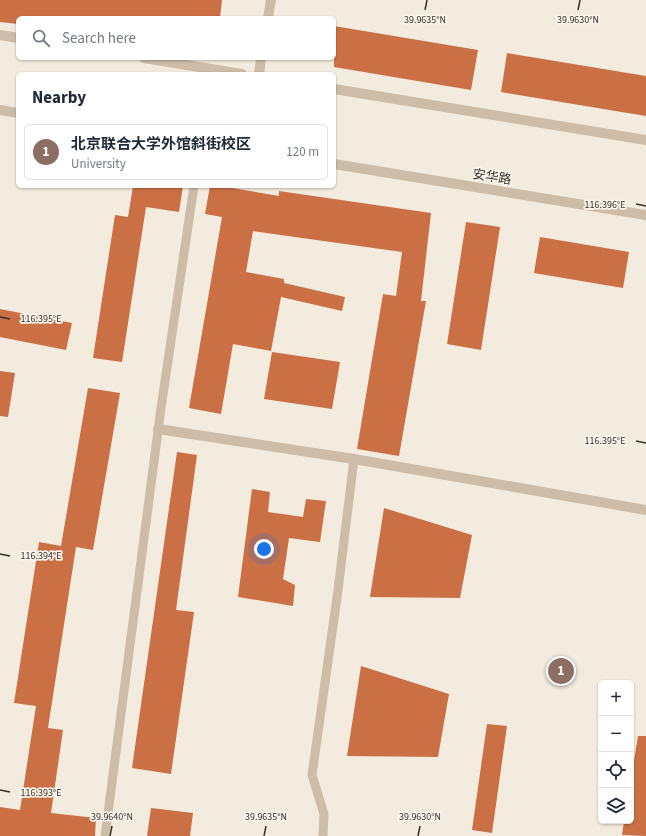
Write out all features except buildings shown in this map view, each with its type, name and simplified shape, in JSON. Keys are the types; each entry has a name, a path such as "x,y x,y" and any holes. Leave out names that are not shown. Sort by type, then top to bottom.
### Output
{"street":[{"path":"268,16 271,0"},
{"path":"0,35 16,38"},
{"path":"154,60 213,72"},
{"path":"259,72 261,60"},
{"path":"336,89 646,140"},
{"path":"0,110 16,113"},
{"name":"安华路","path":"336,164 646,215"},
{"path":"158,429 354,459 646,510"}],"lane":[{"path":"105,836 158,429 194,188"},
{"path":"323,836 324,814 312,775 338,590 354,459"}],"place":[{"name":"北京联合大学外馆斜街校区","path":"561,671"}]}
